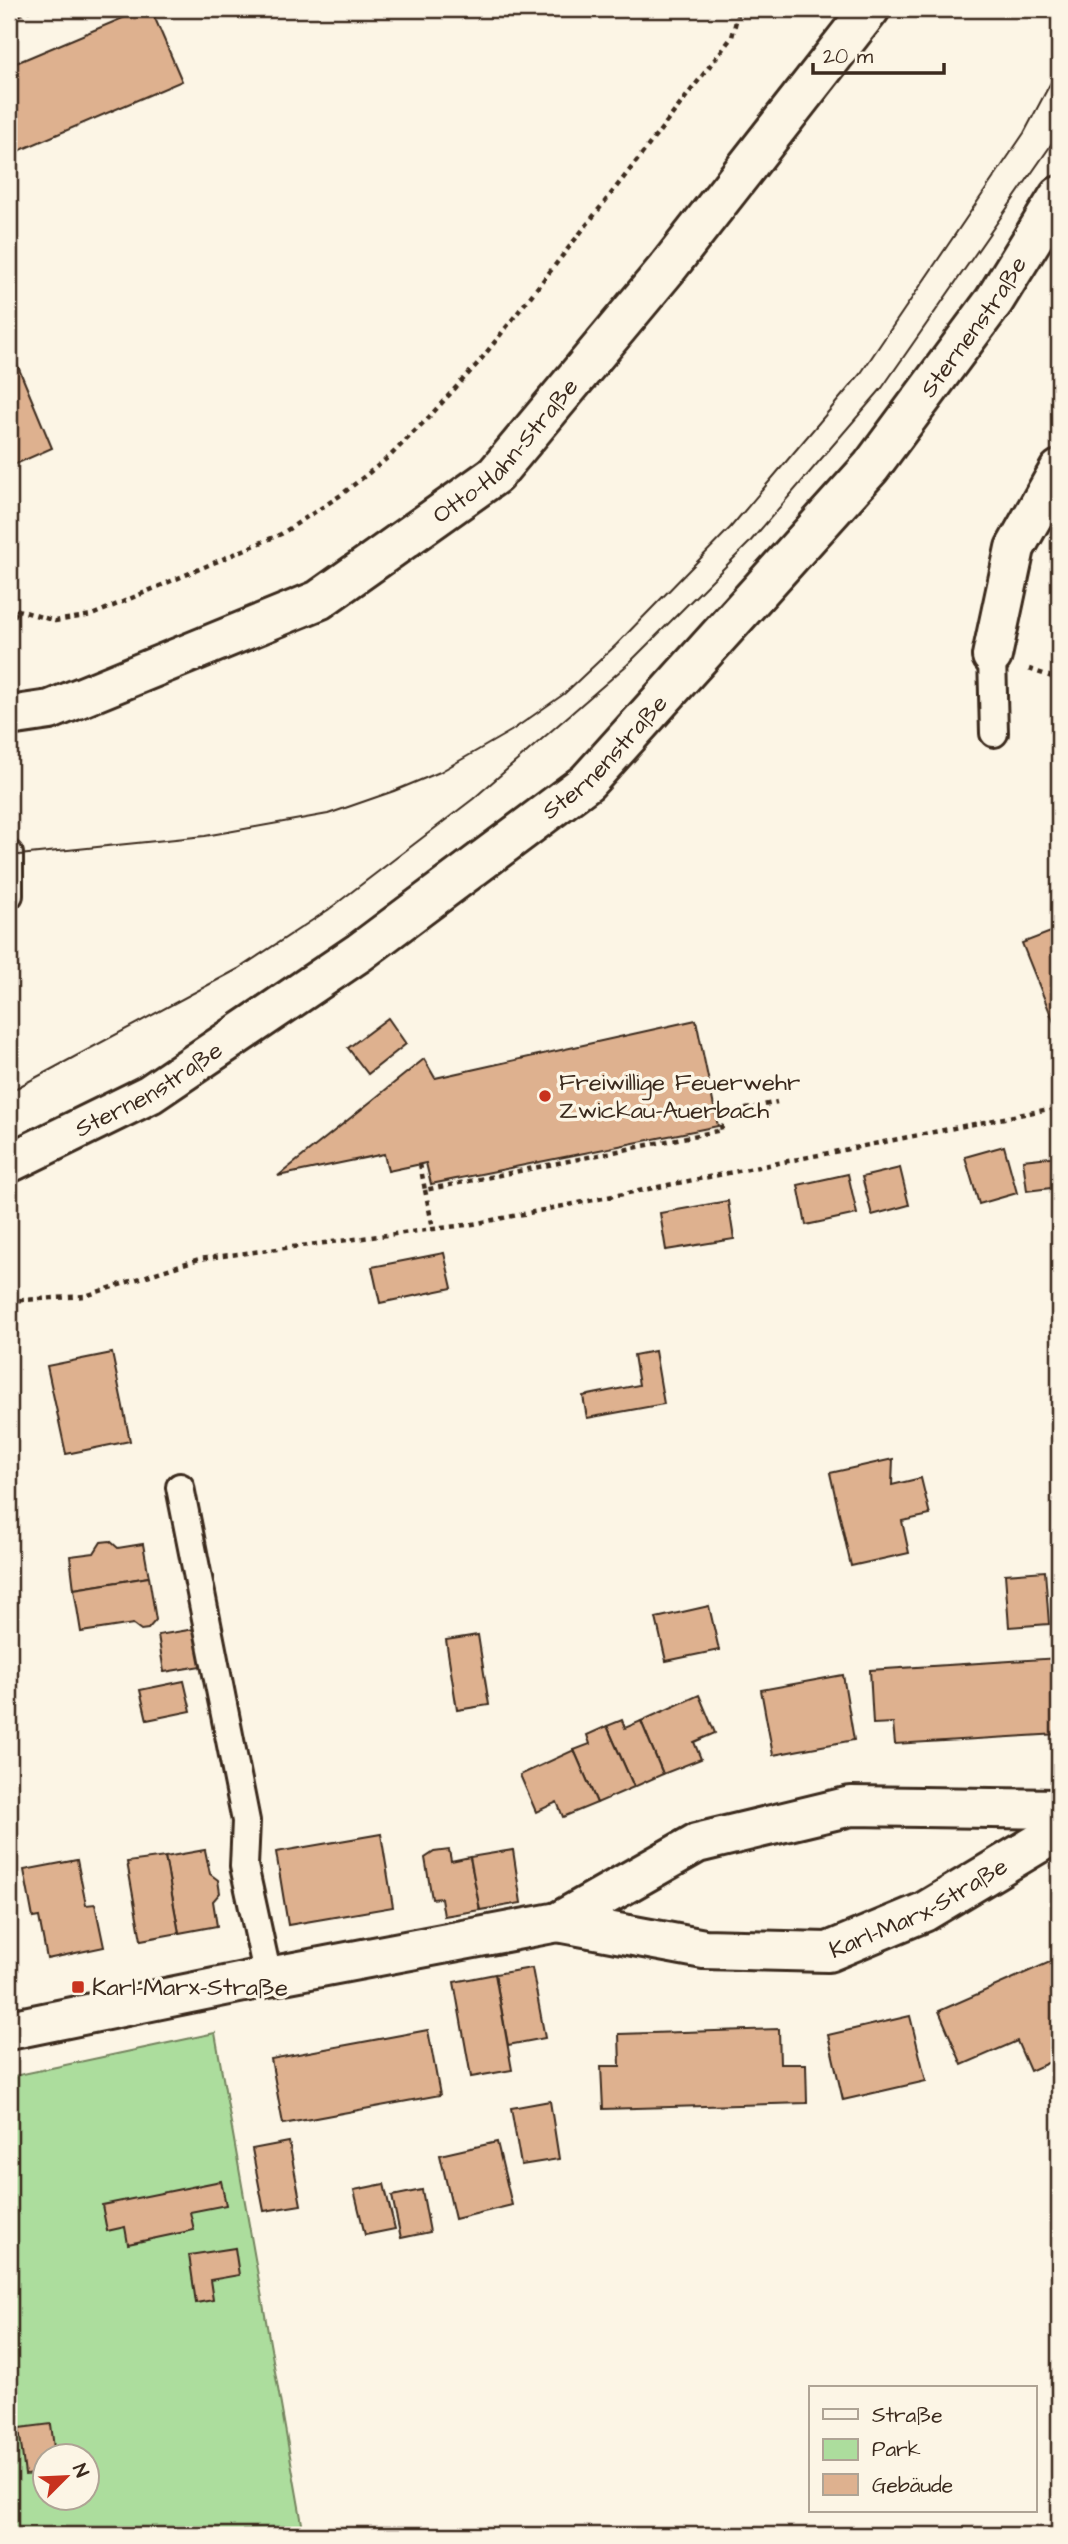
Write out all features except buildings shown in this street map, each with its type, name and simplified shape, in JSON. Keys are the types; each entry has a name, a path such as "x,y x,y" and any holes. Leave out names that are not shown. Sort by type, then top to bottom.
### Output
{"street":[{"name":"Otto-Hahn-Straße","path":"9,716 50,710 319,600 495,475 669,266 870,9"},
{"name":"Sternenstraße","path":"9,1163 150,1094 360,952 587,782 871,467 994,300 1059,196"},
{"path":"992,656 1015,548 1059,470"},
{"name":"Karl-Marx-Straße","path":"9,2030 558,1922 696,1843 851,1806 1059,1809"},
{"name":"Karl-Marx-Straße","path":"558,1922 704,1949 828,1952 924,1912 1059,1831"}],"lane":[{"path":"992,656 993,733"},
{"path":"9,854 9,895"},
{"path":"180,1487 246,1821 244,1866 268,1977"}],"path":[{"path":"9,19 32,9"},
{"path":"9,602 18,610 54,621 92,615 281,534 341,495 390,456 479,362 632,167 732,37 739,9"},
{"path":"9,625 18,610"},
{"path":"425,1189 722,1130 718,1115 778,1102"},
{"path":"9,1301 85,1296 199,1259 473,1224 1059,1107"},
{"path":"420,1164 433,1228"}],"green space":[{"path":"215,2033 304,2535 9,2535 9,2077"}],"tram line":[{"path":"9,856 205,836 328,814 440,772 511,731 564,694 616,645 730,528 861,373 1024,133 1059,67"},
{"path":"9,1092 238,969 328,910 473,799 627,665 749,543 882,388 1059,130"}],"place":[{"name":"Freiwillige Feuerwehr Zwickau-Auerbach","path":"545,1096"},
{"name":"Karl-Marx-Straße","path":"78,1987"}]}
